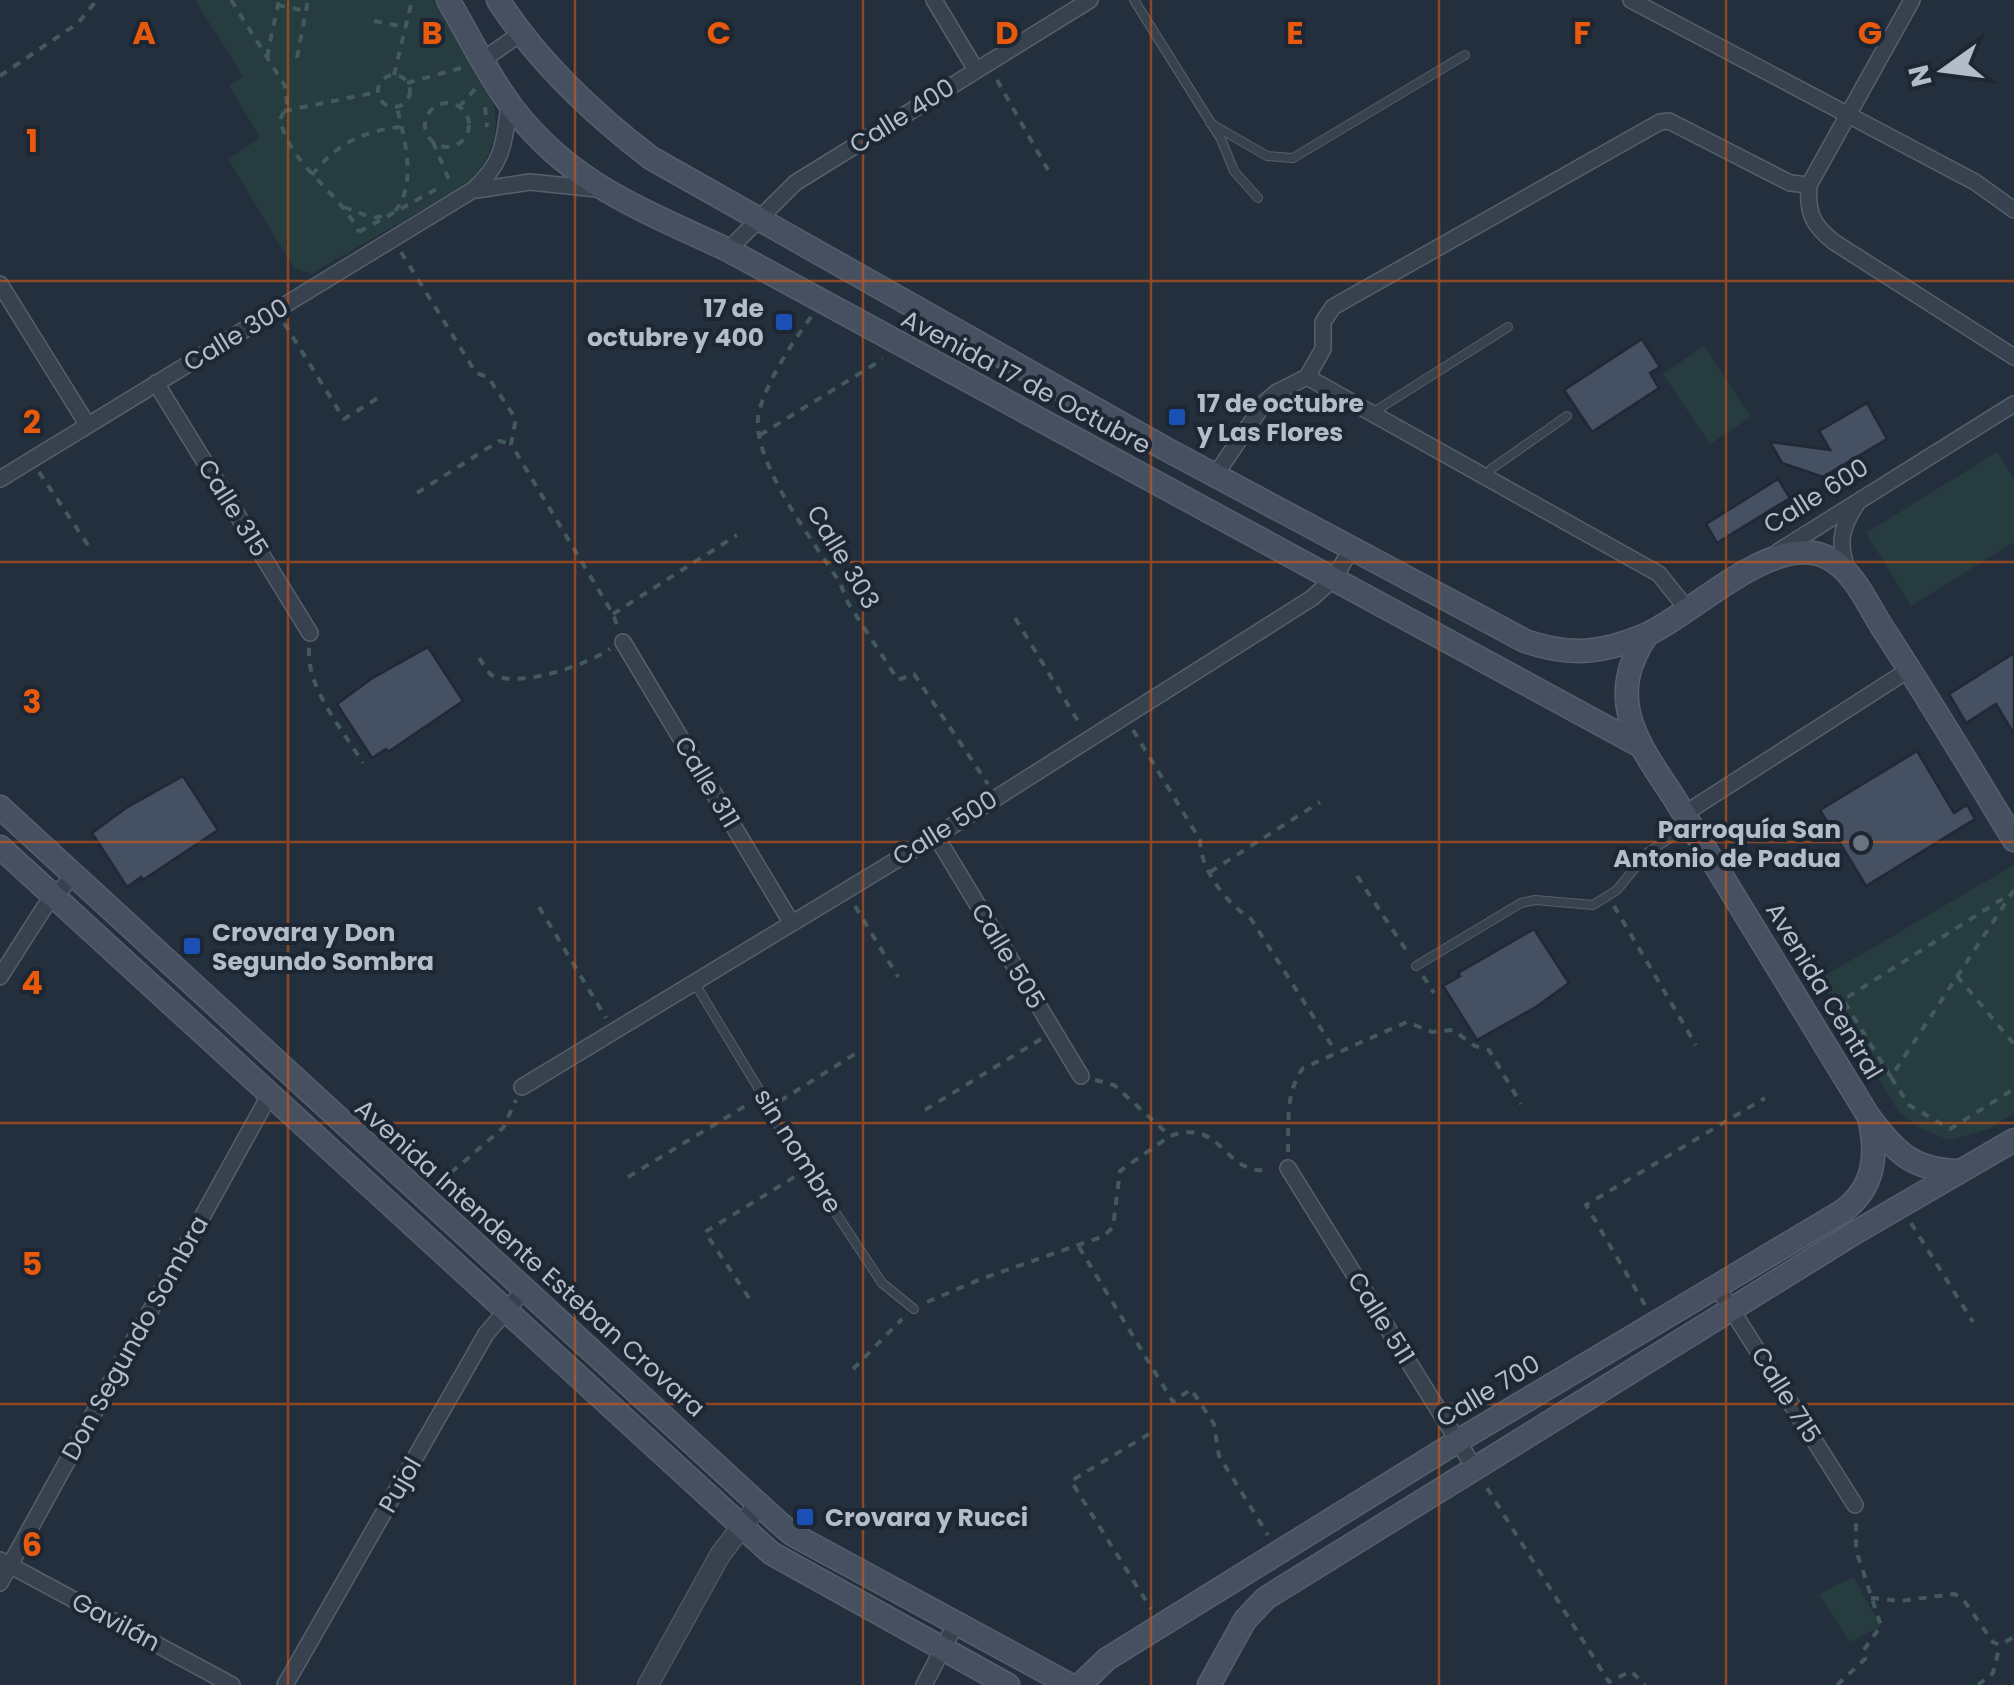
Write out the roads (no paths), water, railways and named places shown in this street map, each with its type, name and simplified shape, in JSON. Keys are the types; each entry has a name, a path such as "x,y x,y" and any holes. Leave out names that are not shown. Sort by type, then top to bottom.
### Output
{"main road":[{"name":"Avenida 17 de Octubre","path":"448,0 476,68 555,155 601,190 728,250 1639,745"},
{"name":"Avenida 17 de Octubre","path":"498,0 520,34 591,108 624,137 682,177 1164,448 1502,631 1551,650 1586,652 1647,635"},
{"path":"1759,564 1805,552 1832,560 1849,576 2014,840"},
{"name":"Calle 600","path":"1647,635 1759,564"},
{"name":"Avenida Central","path":"1647,635 1636,652 1628,678 1629,719 1639,745 1870,1117 1904,1157 1937,1170 1959,1171"},
{"name":"Avenida Intendente Esteban Crovara","path":"0,807 792,1534 1070,1685"},
{"path":"0,847 740,1525 791,1567 1008,1685"},
{"name":"Calle 700","path":"1080,1685 1107,1659 1161,1625 1458,1440 1853,1203 1863,1191 1876,1154 1870,1117"},
{"path":"1209,1685 1245,1620 1266,1598 1900,1206 1959,1171 2012,1147"}],"street":[{"path":"934,0 982,66"},
{"name":"Calle 400","path":"728,250 795,184 1090,0"},
{"path":"1631,0 1975,182 2014,210"},
{"path":"1912,0 1809,186 1807,209 1824,234 2014,357"},
{"path":"476,68 520,34"},
{"path":"473,190 492,173 500,158 509,104"},
{"path":"1216,474 1266,402 1276,392 1306,377 1323,349 1323,322 1333,306 1660,122 1669,120 1790,183 1809,186"},
{"path":"473,190 530,182 601,190"},
{"name":"Calle 300","path":"0,479 473,190"},
{"path":"0,284 87,424"},
{"path":"1306,377 1659,574 1687,609"},
{"name":"Calle 315","path":"156,383 310,633"},
{"name":"Calle 600","path":"1759,564 2014,404"},
{"path":"1849,576 1840,537 1858,502"},
{"name":"Calle 500","path":"522,1087 936,836 1312,598 1334,578 1352,550"},
{"name":"Calle 311","path":"623,642 791,922"},
{"path":"1688,819 1910,668"},
{"name":"Calle 505","path":"936,836 1081,1076"},
{"path":"0,977 54,895 74,875"},
{"name":"Don Segundo Sombra","path":"0,1583 5,1562 270,1094"},
{"name":"Calle 511","path":"1288,1168 1474,1467"},
{"name":"Calle 715","path":"1716,1285 1856,1505"},
{"name":"Pujol","path":"285,1685 486,1334 523,1291"},
{"path":"648,1685 720,1555 759,1504"},
{"name":"Gavilán","path":"5,1562 232,1685"},
{"path":"924,1685 955,1625"}],"lane":[{"path":"1134,0 1221,139 1234,170 1258,198"},
{"path":"1210,123 1267,156 1292,158 1465,55"},
{"path":"1372,414 1508,327"},
{"path":"1488,478 1492,469 1567,416"},
{"path":"1416,966 1521,903 1534,900 1593,905 1609,897 1647,853 1688,819"},
{"name":"sin nombre","path":"694,982 767,1108 882,1283 914,1309"}],"place":[{"name":"17 de octubre y 400","path":"784,322"},
{"name":"17 de octubre y Las Flores","path":"1177,417"},
{"name":"Parroquía San Antonio de Padua","path":"1861,843"},
{"name":"Crovara y Don Segundo Sombra","path":"192,946"},
{"name":"Crovara y Rucci","path":"805,1517"}]}
